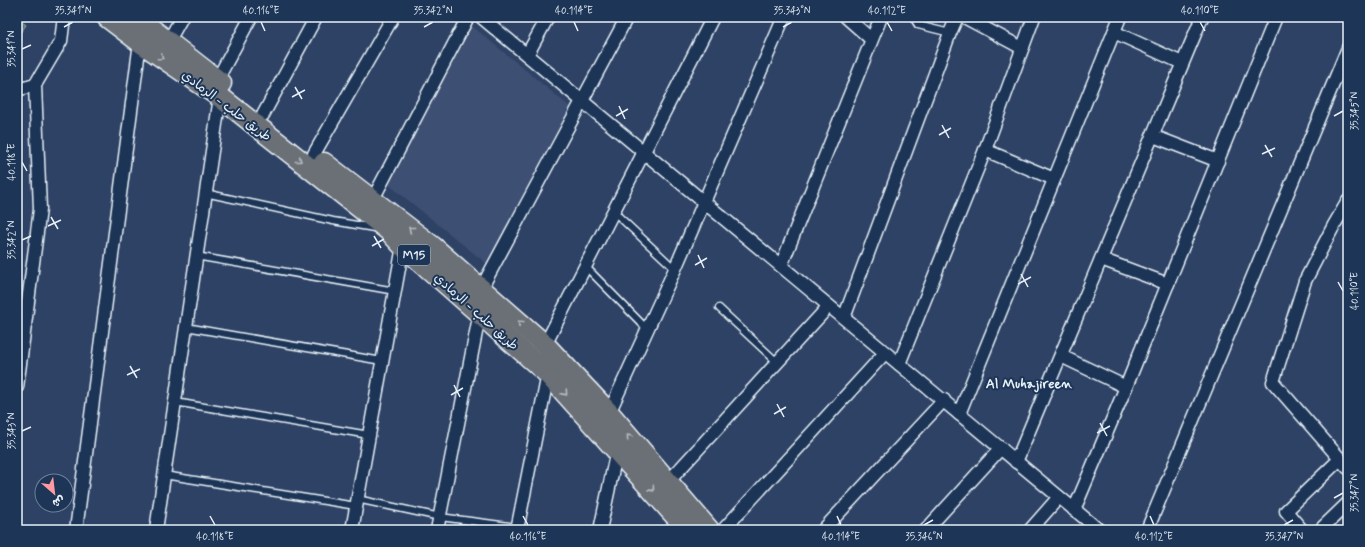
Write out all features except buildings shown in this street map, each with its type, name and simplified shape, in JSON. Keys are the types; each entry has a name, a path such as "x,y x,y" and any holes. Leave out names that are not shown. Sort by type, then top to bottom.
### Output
{"highway":[{"name":"طريق حلب - الرمادي","path":"108,17 140,42 263,115 432,246 545,344 609,413 709,530"},
{"name":"طريق حلب - الرمادي","path":"136,17 168,42 218,88 388,230 403,246 480,312 548,374 616,450 674,523 688,530"}],"street":[{"path":"17,387 40,209 35,85 61,41 64,17"},
{"path":"168,42 182,17"},
{"path":"156,530 206,193 218,88 251,17"},
{"path":"263,115 316,17"},
{"path":"314,154 393,17"},
{"path":"373,199 468,17"},
{"path":"481,17 1099,530"},
{"path":"527,55 548,17"},
{"path":"481,289 627,17"},
{"path":"545,344 713,17"},
{"path":"609,413 675,269 784,17"},
{"path":"846,17 871,39"},
{"path":"781,266 881,17"},
{"path":"844,318 957,17"},
{"path":"964,17 1022,48"},
{"path":"900,364 985,150 1034,17"},
{"path":"959,414 1120,17"},
{"path":"1016,462 1202,17"},
{"path":"1074,510 1126,387 1276,17"},
{"path":"1114,32 1182,63"},
{"path":"76,530 140,42"},
{"path":"1147,530 1348,48"},
{"path":"17,90 35,85"},
{"path":"1153,136 1218,161"},
{"path":"985,150 1054,179"},
{"path":"1302,530 1286,511 1344,464 1273,382 1305,282 1348,201"},
{"path":"352,530 403,246"},
{"path":"1101,259 1168,284"},
{"path":"668,482 829,306"},
{"path":"437,530 480,312"},
{"path":"723,530 885,353"},
{"path":"1061,356 1126,387"},
{"path":"517,528 548,374"},
{"path":"823,530 944,400"},
{"path":"926,530 1001,448"},
{"path":"600,530 616,450"},
{"path":"1030,530 1059,497"},
{"path":"1320,530 1348,503"}],"lane":[{"path":"913,17 918,24 950,33"},
{"path":"206,193 333,221 388,230"},
{"path":"614,211 675,269"},
{"path":"196,256 395,291"},
{"path":"585,266 647,329"},
{"path":"719,308 777,362"},
{"path":"186,327 382,361"},
{"path":"175,402 369,435"},
{"path":"164,475 357,502 440,517 517,528"}],"shaded area":[{"path":"472,26 570,107 487,264 388,184"}],"green space":[{"path":"17,18 26,25 17,37"}],"district":[{"name":"Al Muhajireen","path":"1029,383"}]}
